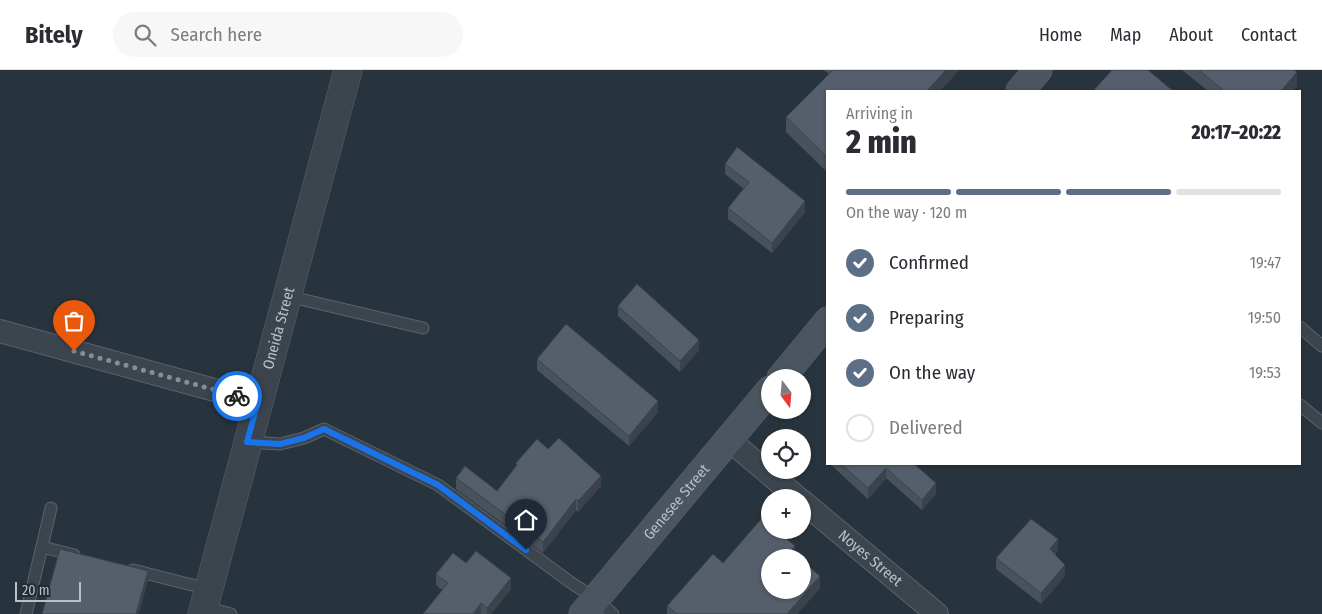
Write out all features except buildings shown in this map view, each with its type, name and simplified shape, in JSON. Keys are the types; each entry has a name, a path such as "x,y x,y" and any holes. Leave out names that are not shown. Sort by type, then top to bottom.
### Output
{"main road":[{"path":"1021,90 1038,70"},
{"path":"789,369 826,324"},
{"name":"Genesee Street","path":"597,609 761,401"}],"street":[{"name":"Oneida Street","path":"205,603 348,70"},
{"path":"0,331 258,402"},
{"path":"729,440 787,489"},
{"name":"Noyes Street","path":"811,509 937,614"}],"lane":[{"path":"287,296 423,328"},
{"path":"1301,328 1322,346"},
{"path":"1301,406 1322,423"},
{"path":"247,442 280,444 304,438 324,429 438,485 570,582 597,609"},
{"path":"26,614 51,508"},
{"path":"42,547 88,559"},
{"path":"125,568 231,614"}],"way so far":[{"path":"74,351 237,396"}],"route":[{"path":"237,396 258,402 247,442 280,444 304,438 324,429 438,485 526,550"}]}
